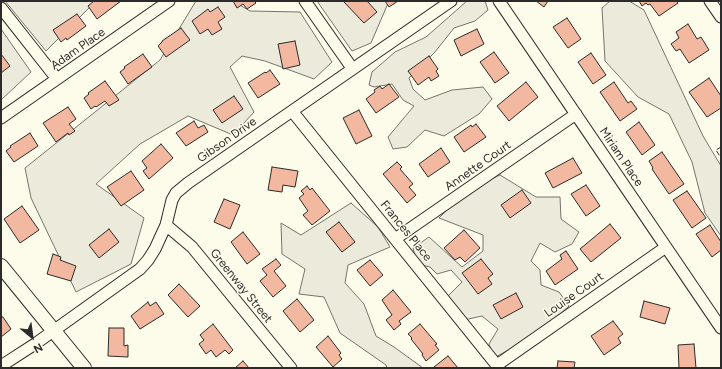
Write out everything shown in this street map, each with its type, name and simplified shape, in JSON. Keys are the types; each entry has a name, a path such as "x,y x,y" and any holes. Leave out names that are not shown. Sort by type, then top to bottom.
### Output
{"street":[{"name":"Adam Place","path":"1,118 169,1"},
{"path":"305,1 352,68"},
{"name":"Gibson Drive","path":"1,366 140,269 156,249 166,225 172,200 176,193 188,183 450,1"},
{"name":"Miriam Place","path":"498,1 721,328"},
{"path":"710,1 721,17"},
{"path":"1,8 57,79"},
{"name":"Frances Place","path":"292,111 498,367"},
{"name":"Annette Court","path":"395,239 576,114"},
{"name":"Greenway Street","path":"166,225 192,247 291,368"},
{"name":"Louise Court","path":"498,367 666,247"},
{"path":"1,266 84,368"}],"shaded area":[{"path":"5,1 96,1 46,51"},
{"path":"196,1 233,1 250,11 300,12 332,62 314,79 265,61 242,56 230,67 254,112 233,135 188,116 140,144 96,184 144,218 131,264 76,292 31,198 25,168 160,60"},
{"path":"317,1 389,1 371,43 352,51"},
{"path":"467,1 485,1 488,10 475,21 454,28 435,52 409,78 413,89 425,100 452,90 483,87 492,99 479,114 444,136 425,130 407,147 393,149 388,137 414,106 403,100 392,84 374,87 369,85 372,72 395,52 426,37"},
{"path":"610,1 629,1 644,10 703,136 721,166 721,236 705,213 692,162 669,114 638,97 605,61 602,8"},
{"path":"1,29 31,72 1,100"},
{"path":"500,175 536,197 560,197 561,219 579,232 572,244 555,252 540,243 531,261 540,270 541,285 559,292 569,306 539,333 494,358 489,344 498,329 482,316 464,320 447,297 462,282 451,270 437,274 430,267 417,264 413,248 429,237 462,267 483,251 483,235 439,218 467,190"},
{"path":"351,203 378,227 390,247 348,265 345,283 364,304 376,336 423,368 387,368 386,365 340,333 324,297 299,294 305,269 282,254 281,223 301,235"}],"building":[{"path":"94,1 121,1 97,19 88,6"},
{"path":"233,1 254,1 256,3 247,9 243,4 237,8"},
{"path":"343,1 367,1 377,12 364,23"},
{"path":"385,1 398,1 389,7"},
{"path":"536,1 548,1 544,7"},
{"path":"639,1 676,1 678,3 659,16 650,4 648,5 646,3 642,6"},
{"path":"218,7 225,17 218,22 222,29 212,35 208,29 200,34 192,21 208,9 210,12"},
{"path":"77,14 86,26 67,40 66,38 61,42 53,30"},
{"path":"567,18 581,39 568,48 553,27"},
{"path":"688,24 697,39 701,37 709,50 689,63 680,49 676,51 671,44 679,38 676,32"},
{"path":"181,28 190,40 166,57 158,46 162,41"},
{"path":"477,29 484,44 461,56 454,40"},
{"path":"295,41 300,65 283,69 278,44"},
{"path":"494,52 509,73 495,83 480,62"},
{"path":"591,53 606,75 593,84 578,62"},
{"path":"1,54 10,66 1,73"},
{"path":"143,54 152,67 128,84 120,72 125,68 124,67"},
{"path":"429,56 438,69 436,71 439,76 431,81 429,77 418,85 408,71"},
{"path":"270,70 280,84 258,98 248,83"},
{"path":"709,78 721,96 721,108 707,117 689,92"},
{"path":"105,81 119,100 109,106 105,101 91,109 84,98 89,94 88,93"},
{"path":"526,82 538,97 509,121 497,106"},
{"path":"614,82 628,103 631,101 637,109 620,121 600,92"},
{"path":"389,84 399,97 376,113 366,99 380,86 382,89"},
{"path":"234,96 243,109 222,123 213,110"},
{"path":"68,107 76,119 69,124 75,131 69,135 68,133 56,142 43,123"},
{"path":"359,110 372,136 356,144 343,118"},
{"path":"194,121 198,128 204,125 208,132 186,146 176,133"},
{"path":"639,122 655,145 642,155 626,132"},
{"path":"476,124 486,137 464,152 454,137 471,125 472,127"},
{"path":"30,133 38,146 14,162 6,151 11,147 10,146"},
{"path":"161,144 173,158 149,179 143,171 147,168 142,161"},
{"path":"441,148 450,162 428,177 419,164"},
{"path":"662,152 684,184 669,194 652,169 653,168 649,161"},
{"path":"573,158 582,173 553,188 545,173"},
{"path":"397,162 402,167 400,169 413,184 409,187 416,195 407,203 383,174"},
{"path":"272,167 298,171 295,187 283,185 282,192 268,190"},
{"path":"131,171 144,190 121,206 107,187"},
{"path":"586,185 600,206 586,216 571,194"},
{"path":"307,186 310,190 312,188 330,211 312,225 303,215 308,211 299,198 304,194 301,191"},
{"path":"522,190 531,203 510,218 501,205"},
{"path":"687,191 706,218 692,228 673,200"},
{"path":"224,199 240,205 230,229 214,222"},
{"path":"22,206 39,230 20,243 4,219"},
{"path":"339,222 355,242 342,252 326,232"},
{"path":"610,224 621,238 591,262 580,249"},
{"path":"710,225 721,242 721,250 712,257 696,234"},
{"path":"109,229 119,242 99,258 89,245"},
{"path":"464,230 480,248 465,262 460,257 455,260 444,248"},
{"path":"243,232 260,254 247,264 231,242"},
{"path":"566,251 578,269 555,285 546,271 562,259 560,255"},
{"path":"53,254 61,257 60,260 76,266 71,281 47,274"},
{"path":"276,259 281,265 274,271 286,286 273,297 260,281 267,275 262,269"},
{"path":"481,259 493,274 488,278 492,284 478,294 462,273"},
{"path":"370,260 383,275 370,286 357,270"},
{"path":"179,284 200,306 188,317 168,295"},
{"path":"393,290 411,312 399,321 401,324 394,330 386,320 392,315 382,300"},
{"path":"516,293 523,307 501,319 493,305"},
{"path":"297,299 314,320 300,332 283,311"},
{"path":"644,301 670,308 665,324 640,317"},
{"path":"148,302 150,306 156,302 164,314 140,329 131,316"},
{"path":"1,317 3,317 11,329 1,337"},
{"path":"613,321 623,334 618,338 621,343 604,355 591,336"},
{"path":"213,324 233,350 229,354 225,350 216,357 211,350 206,354 199,344 204,340 200,335"},
{"path":"420,324 437,344 435,345 439,350 426,361 422,355 423,354 408,334"},
{"path":"109,328 124,328 124,346 128,345 128,357 108,356"},
{"path":"328,336 341,353 339,355 342,359 333,367 316,347"},
{"path":"694,344 696,368 679,368 678,345"},
{"path":"448,356 458,368 434,367"},
{"path":"243,361 249,368 235,368"},
{"path":"558,361 575,362 574,368 557,368"}],"fence":[{"path":"721,147 716,150 721,158"}]}
